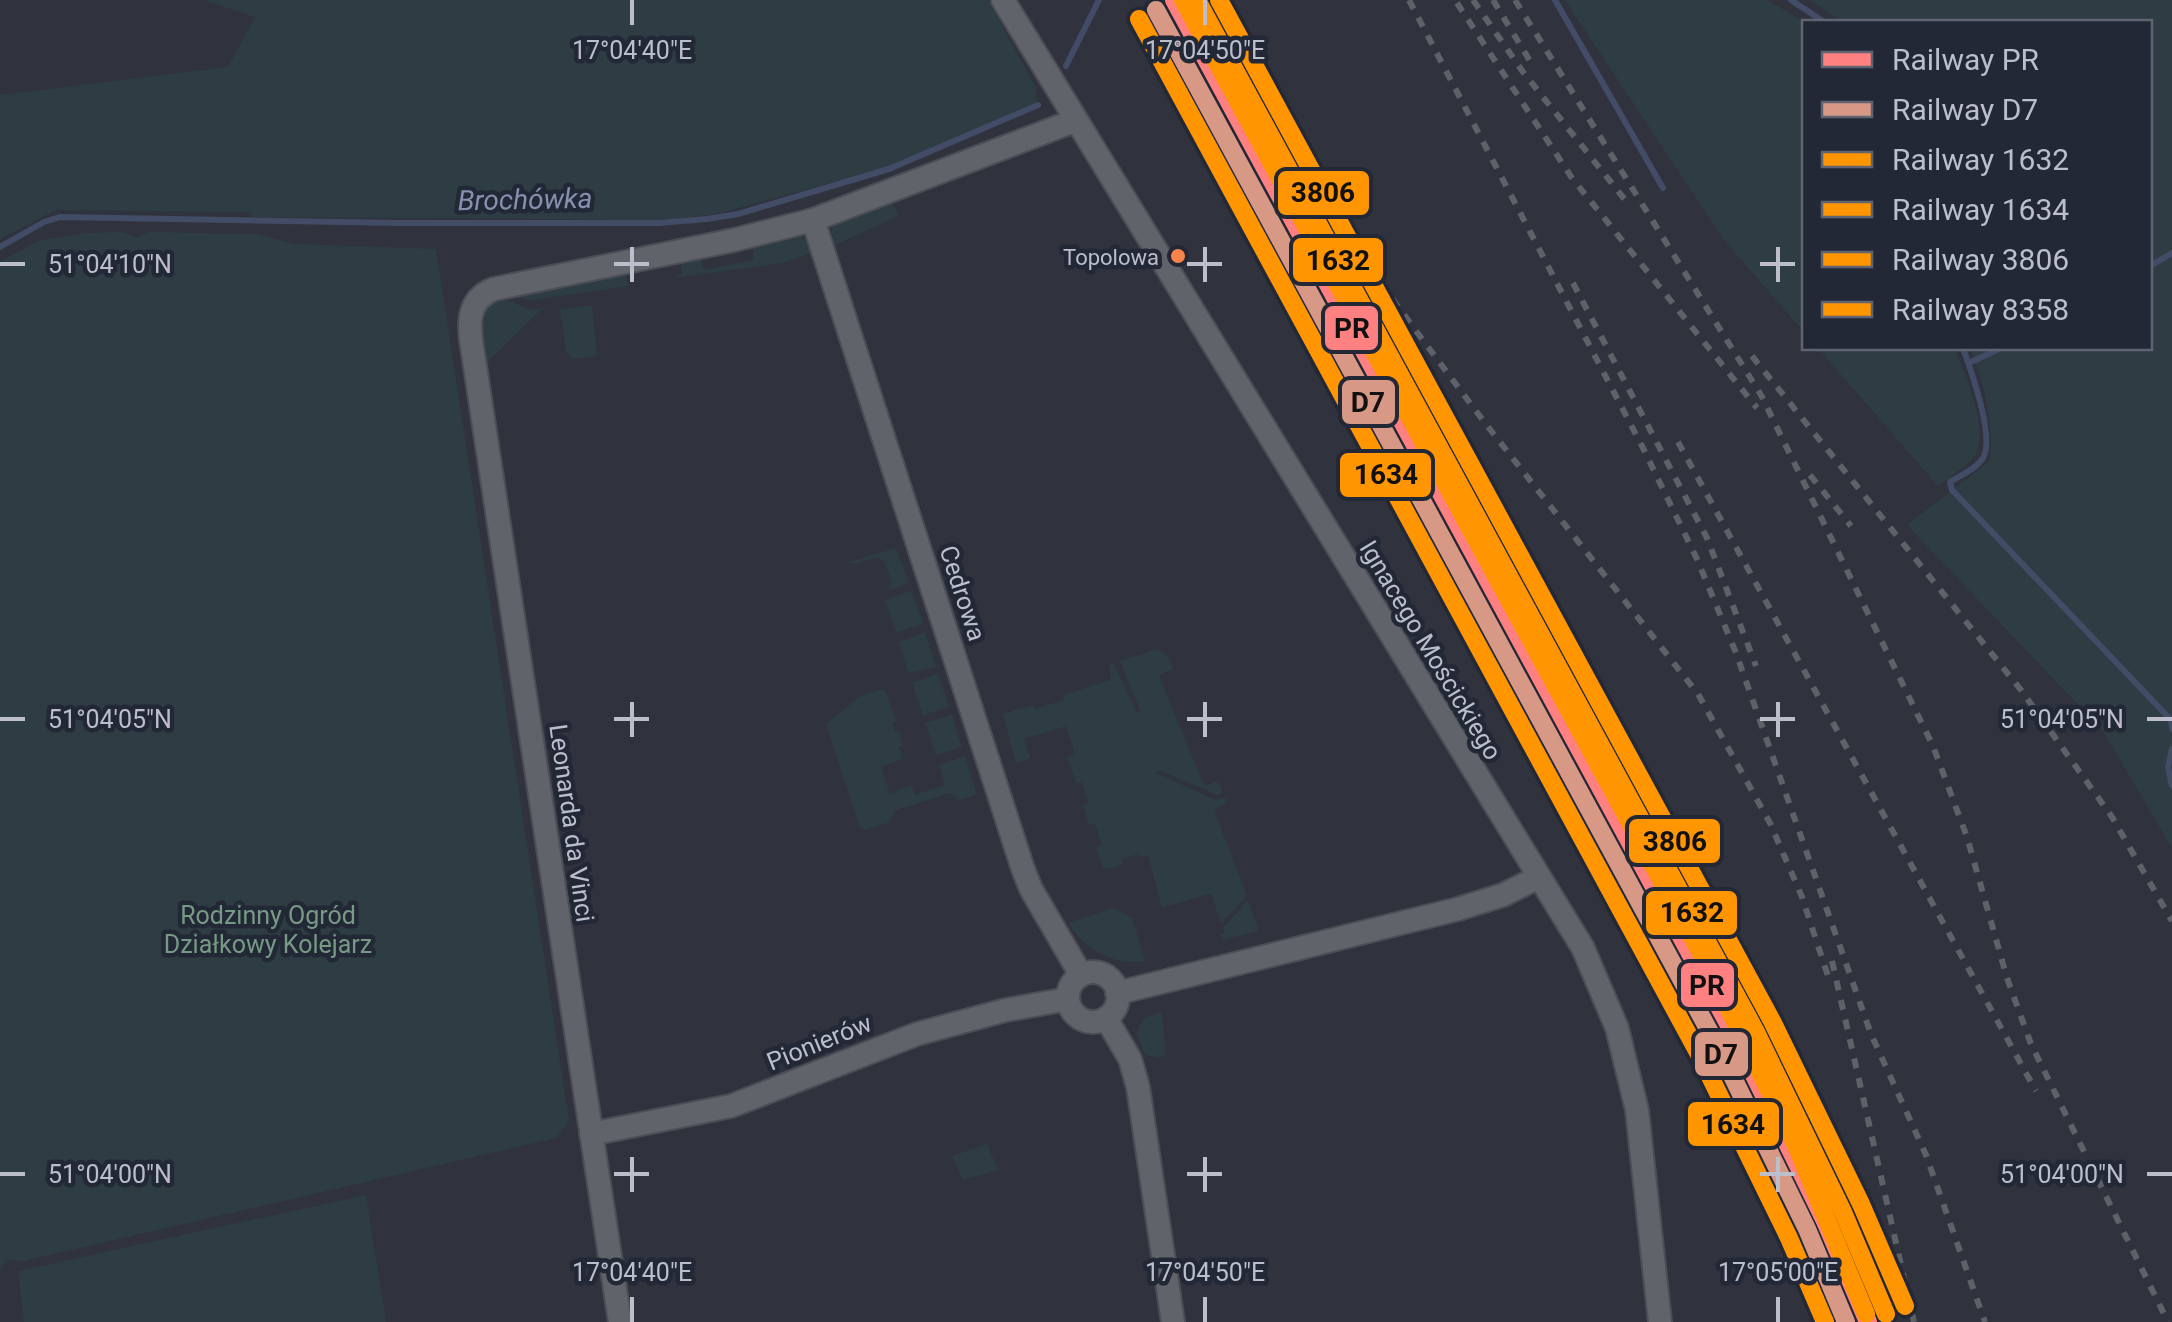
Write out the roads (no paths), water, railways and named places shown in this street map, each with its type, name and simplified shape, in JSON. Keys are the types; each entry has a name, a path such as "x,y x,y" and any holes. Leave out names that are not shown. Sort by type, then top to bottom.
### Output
{"street":[{"name":"Ignacego Mościckiego","path":"1002,0 1583,948 1617,1028 1637,1110 1660,1322"},
{"path":"813,220 1074,121"},
{"name":"Leonarda da Vinci","path":"620,1322 471,332 473,303 479,295 494,289 813,220"},
{"name":"Cedrowa","path":"813,220 1031,890 1082,974"},
{"path":"1117,993 1458,909 1503,895 1539,877"},
{"path":"1100,973 1112,981 1117,993 1116,1004 1106,1018 1088,1021 1080,1018 1068,1000 1071,984 1082,974 1100,973"},
{"name":"Pionierów","path":"591,1134 731,1106 917,1034 1006,1010 1068,1000"},
{"path":"1106,1018 1130,1059 1138,1086 1172,1322"}],"waterway":[{"name":"Brochówka","path":"1066,66 1099,0"},
{"path":"1555,0 1663,188"},
{"path":"1791,0 1821,20"},
{"name":"Brochówka","path":"0,247 60,217 402,223 659,223 707,219 738,214 889,169 1038,105"},
{"path":"2152,265 2172,253"},
{"path":"1964,350 1980,403 1986,448 1976,465 1950,482 1952,490 2171,720 2172,729"},
{"path":"1969,363 1997,350"},
{"path":"2172,749 2168,767 2172,786"}],"railway":[{"path":"1192,0 1324,208 1485,423 1698,694 1770,823 1802,897 1829,979"},
{"path":"1409,0 1697,559 1736,653 1871,1034 1926,1155 1985,1322"},
{"path":"1473,0 1523,72 1626,201"},
{"path":"1493,0 1530,61"},
{"path":"1515,0 1761,395 1933,746 1967,837 2007,978 2031,1044 2168,1322"},
{"path":"1457,3 1572,178 1757,408"},
{"path":"1573,283 1707,538 1756,666"},
{"path":"1752,356 2021,690 2112,817 2172,921"},
{"path":"1678,442 2036,1091"},
{"path":"1810,475 1851,526"},
{"path":"1832,961 1914,1322"}],"rail line":[{"name":"PR","path":"1174,0 1737,1040 1825,1221 1868,1322"},
{"name":"8358","path":"1183,0 1703,957 1795,1143 1866,1314"},
{"name":"1632","path":"1197,0 1755,1030 1843,1212 1886,1314"},
{"name":"3806","path":"1219,0 1772,1021 1861,1204 1905,1306"},
{"name":"D7","path":"1156,10 1719,1049 1807,1229 1846,1322"},
{"name":"1634","path":"1139,19 1701,1058 1789,1238 1825,1322"}],"place":[{"name":"Topolowa","path":"1178,256"}],"park label":[{"name":"Rodzinny Ogród Działkowy Kolejarz","path":"268,930"}]}
